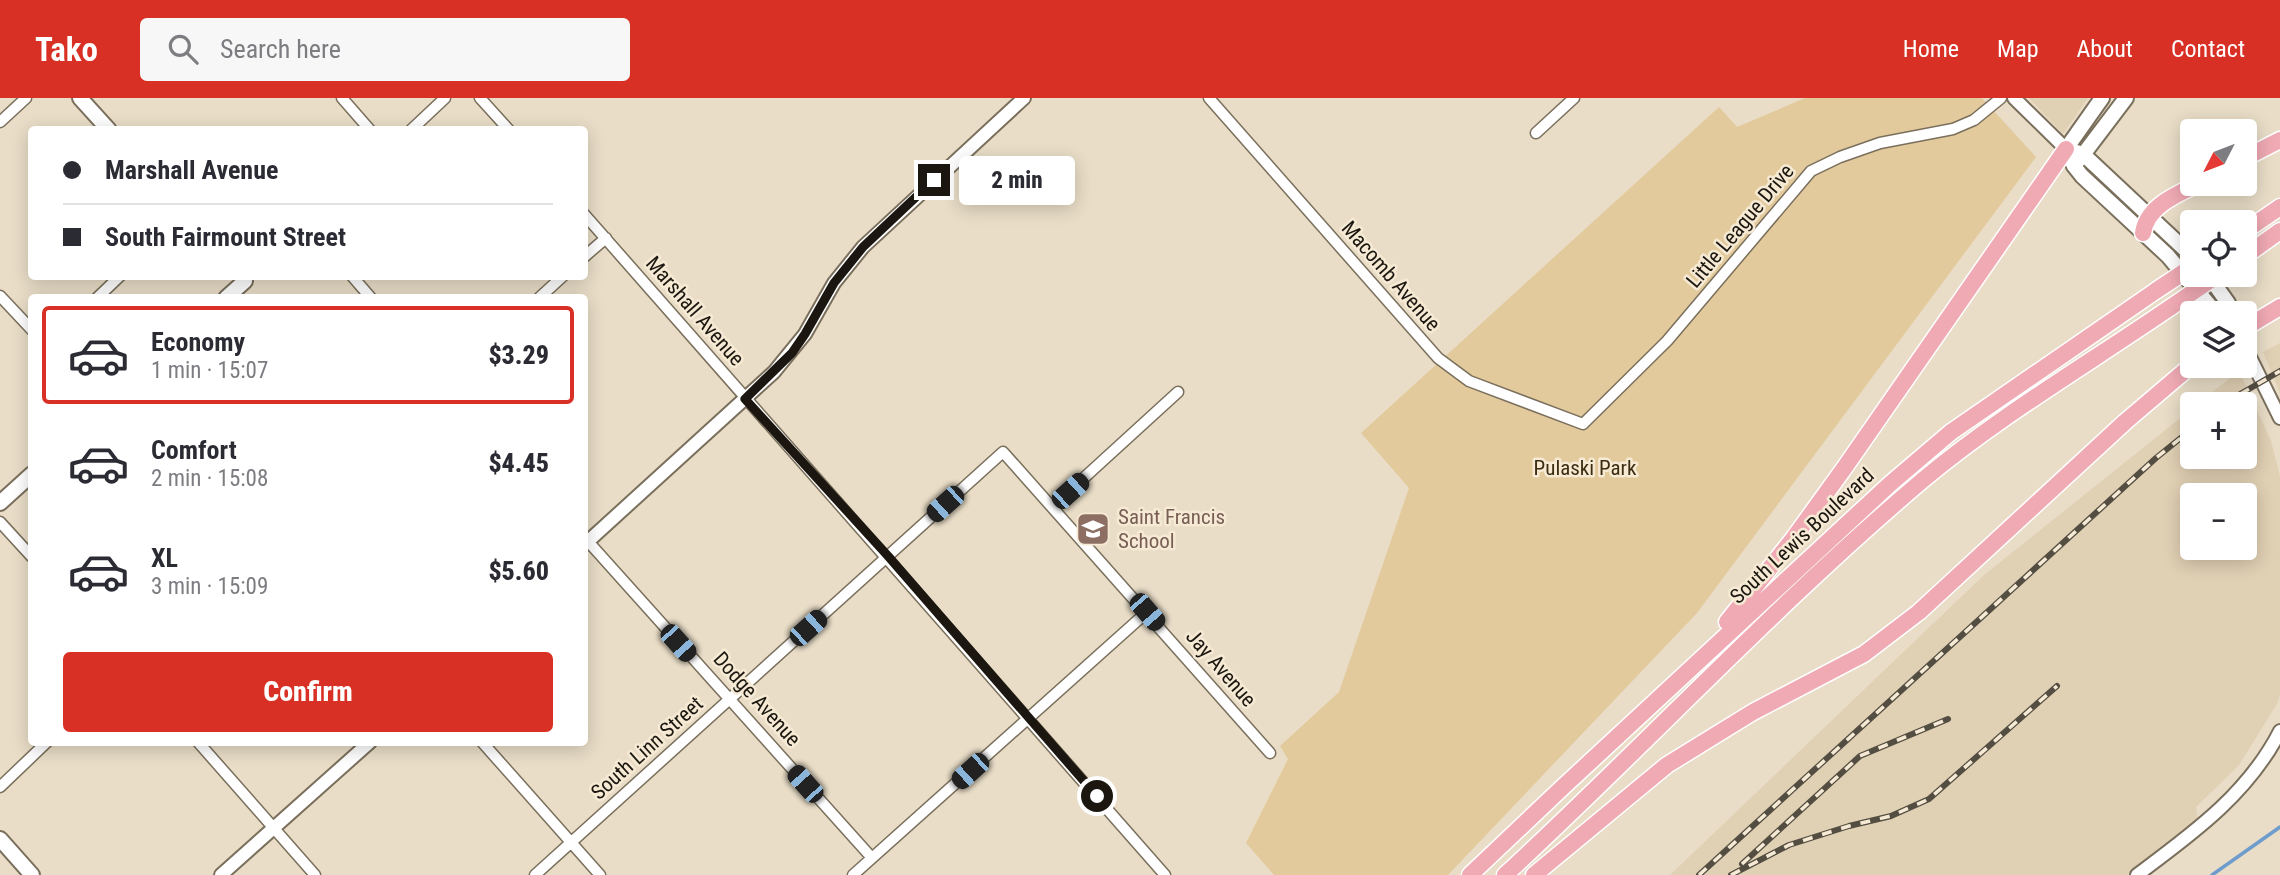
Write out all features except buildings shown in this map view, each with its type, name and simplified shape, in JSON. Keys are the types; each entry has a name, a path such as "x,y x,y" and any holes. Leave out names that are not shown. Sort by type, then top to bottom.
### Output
{"main road":[{"path":"80,98 104,126"},
{"path":"1684,673 1808,519 2102,98"},
{"path":"2074,166 2126,98"},
{"path":"2258,152 2280,140"},
{"path":"2066,149 2083,154 2180,245"},
{"path":"2066,149 2074,166 2176,265 2206,301"},
{"path":"2143,233 2144,223 2149,215 2180,193"},
{"path":"2257,223 2280,207"},
{"path":"2257,247 2280,231"},
{"name":"South Lewis Boulevard","path":"1470,875 1842,526 1951,432 2180,275"},
{"path":"230,294 243,280"},
{"name":"South Lewis Boulevard","path":"1505,875 1804,587 1925,478 1990,427 2200,287"},
{"path":"2257,321 2280,307"},
{"path":"1534,875 1667,765 1753,712 1855,659 1892,634 2180,375"},
{"path":"0,502 28,478"},
{"path":"0,839 32,875"}],"street":[{"path":"0,122 26,98"},
{"path":"342,98 366,126"},
{"path":"415,126 445,98"},
{"path":"480,98 505,126"},
{"path":"588,539 745,399 792,353 834,283 863,247 1024,98"},
{"name":"Macomb Avenue","path":"1209,98 1438,358 1469,381 1583,424"},
{"path":"1536,133 1574,98"},
{"name":"Little League Drive","path":"1583,424 1667,341 1811,171 1880,143 1953,129 1974,120 2001,98"},
{"path":"2014,98 2066,149"},
{"name":"Marshall Avenue","path":"588,218 745,399 888,556 1166,875"},
{"path":"588,254 606,238"},
{"path":"101,294 116,280"},
{"path":"355,280 368,294"},
{"path":"543,294 559,280"},
{"path":"0,296 28,326"},
{"path":"2257,371 2280,418"},
{"path":"1052,508 1178,392"},
{"name":"Jay Avenue","path":"1003,452 1270,753"},
{"name":"South Linn Street","path":"535,875 1003,452"},
{"path":"0,522 28,553"},
{"name":"Dodge Avenue","path":"588,543 872,858"},
{"path":"853,875 1147,612"},
{"path":"2137,875 2230,801 2250,778 2280,732"},
{"path":"0,787 43,746"},
{"path":"202,746 315,875"},
{"path":"221,875 365,746"},
{"path":"486,746 600,875"}],"shaded area":[{"path":"2029,98 2088,98 2063,134"},
{"path":"2280,343 2280,393 2263,352"},
{"path":"2230,378 2242,378 2249,392 2212,392"},
{"path":"2257,410 2271,441 2280,476 2280,694 2278,702 2239,765 2196,807 2198,823 2127,875 1670,875 1984,575 2180,418 2180,469 2257,469"}],"green space":[{"name":"Pulaski Park","path":"1805,98 1982,98 2036,157 1697,613 1448,875 1274,875 1246,843 1288,759 1280,746 1339,692 1409,488 1361,433 1719,107 1737,127"}],"waterway":[{"path":"2212,875 2280,827"}],"railway":[{"path":"2244,392 2280,371"},
{"path":"1699,875 2180,439"},
{"path":"1731,875 1789,845 1891,816 1929,799 2057,686"},
{"path":"1742,864 1860,756 1948,719"}],"place":[{"name":"Saint Francis School","path":"1093,529"}],"route":[{"path":"934,180 863,247 834,283 792,353 745,399 888,556 1097,796"}]}
